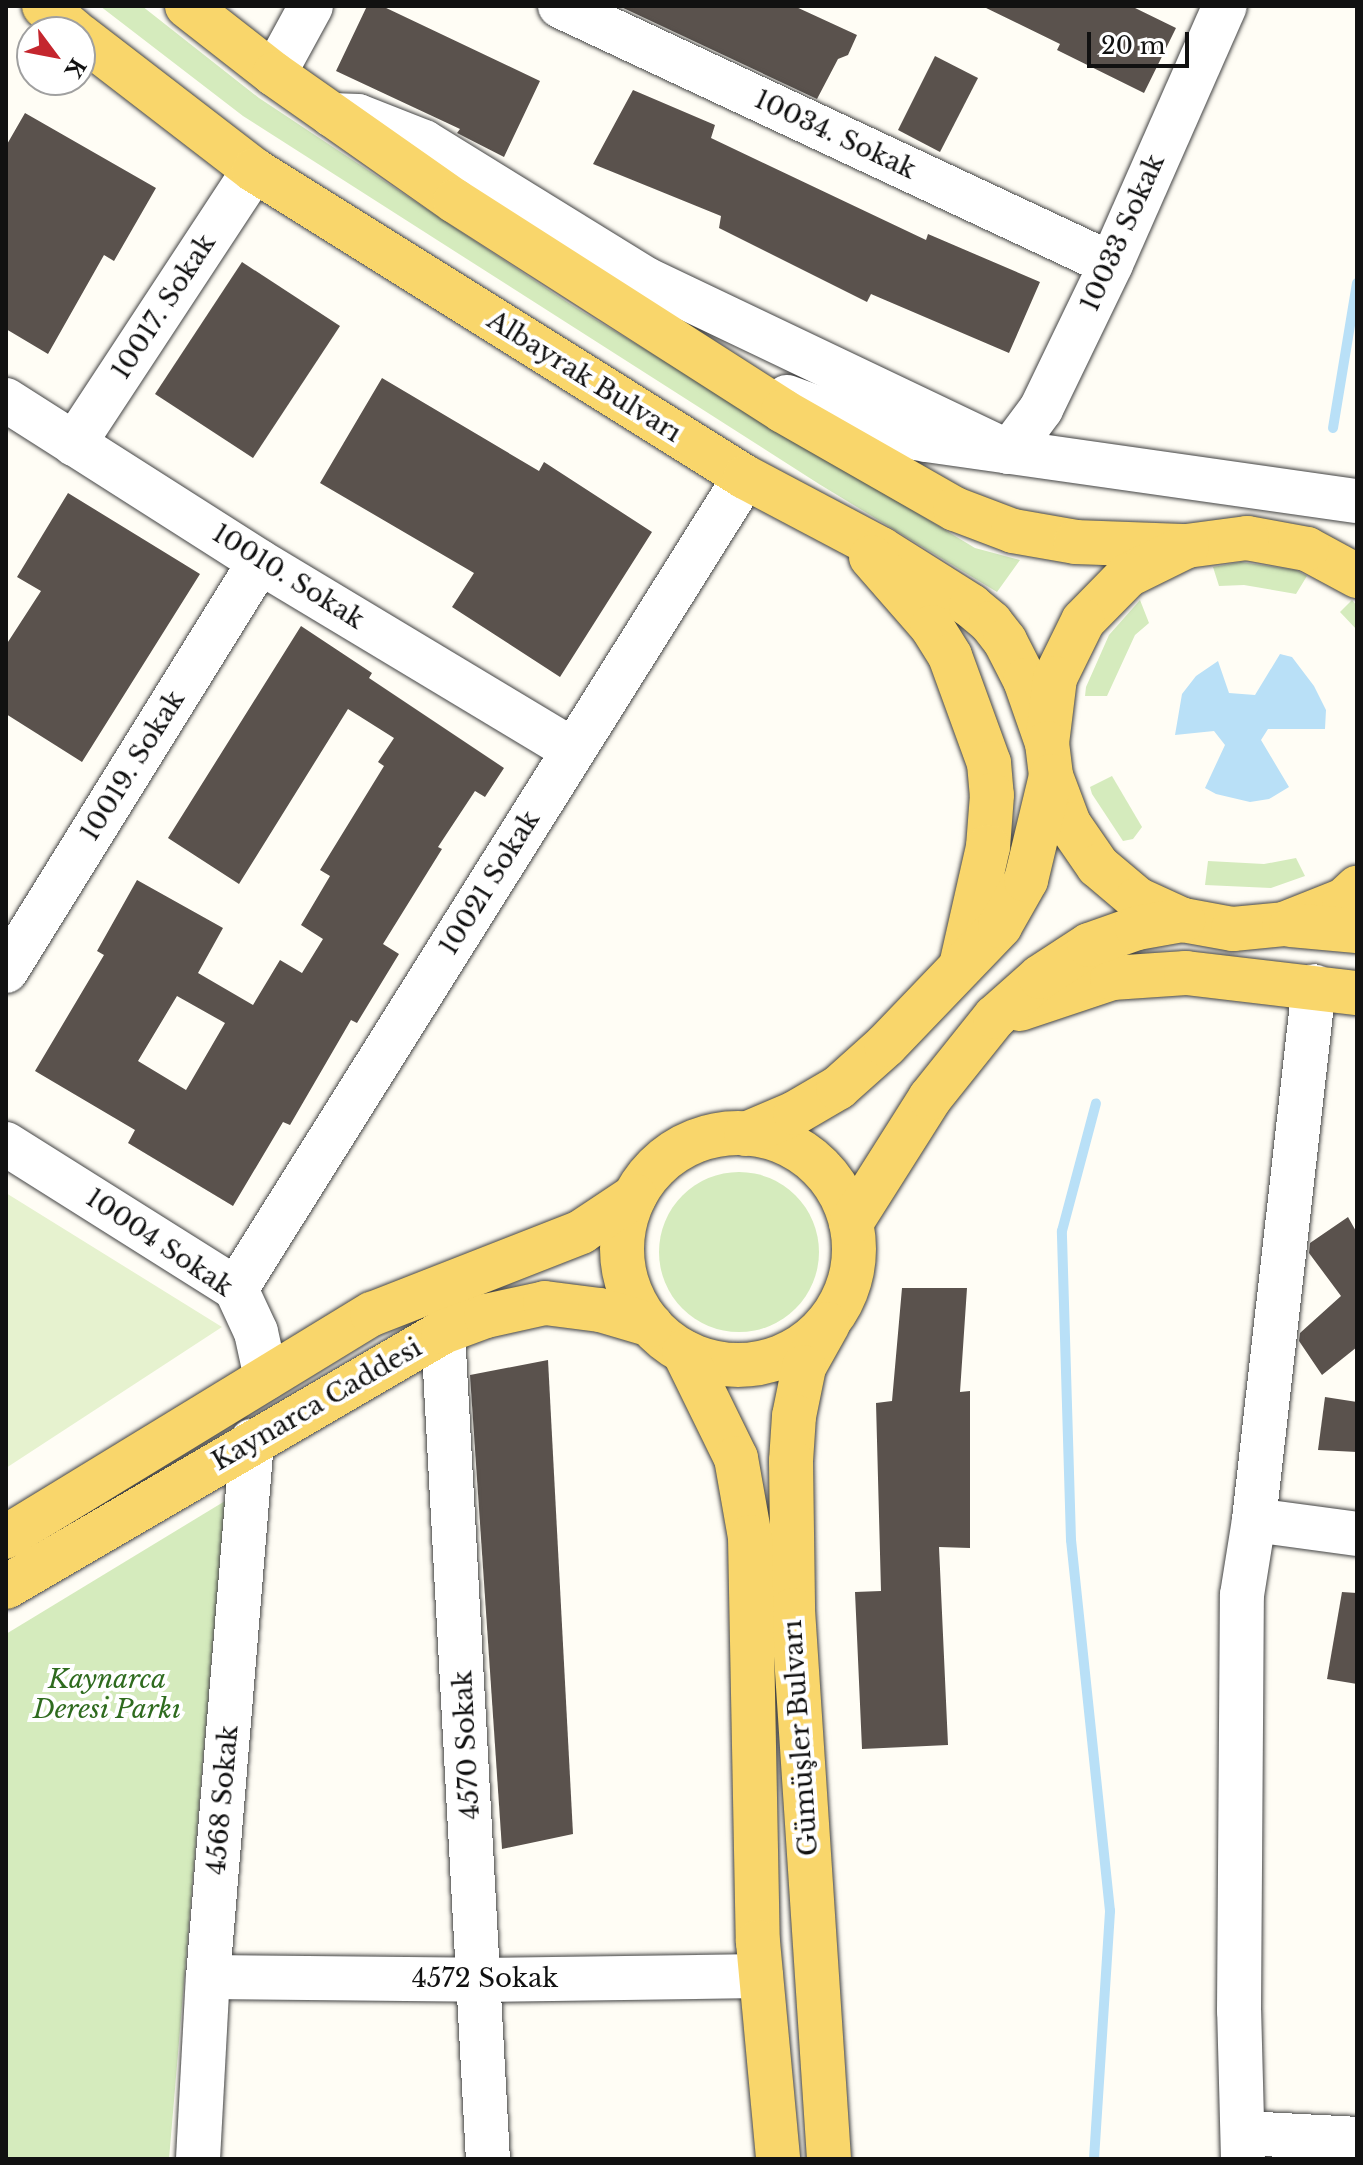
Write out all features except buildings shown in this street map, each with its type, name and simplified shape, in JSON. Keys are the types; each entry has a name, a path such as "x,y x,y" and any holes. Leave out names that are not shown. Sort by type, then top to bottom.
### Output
{"main road":[{"path":"187,6 274,74 455,201 783,411 981,522 1076,542 1187,546 1247,538 1307,549 1357,576"},
{"name":"Albayrak Bulvarı","path":"96,48 254,170 745,477 926,576 991,623 1025,680 1069,824 1098,866 1137,899 1183,920"},
{"path":"851,534 932,627 950,656 989,763 992,795 988,847 960,967"},
{"name":"Kaynarca Caddesi","path":"746,1134 795,1113 838,1088 886,1045 1000,926 1026,880 1049,760 1055,678 1083,621 1128,575 1187,546"},
{"path":"1284,924 1344,900 1357,888"},
{"path":"851,1223 930,1098 995,1017 1040,977 1089,945 1137,928 1183,920 1233,929 1284,924 1357,931"},
{"path":"995,1017 1112,978 1186,973 1357,993"},
{"name":"Kaynarca Caddesi","path":"725,1133 746,1134 764,1135 801,1150 830,1177 851,1223 855,1251 847,1289 828,1324 797,1350 760,1364 723,1365 684,1352 651,1325 635,1303 623,1268 623,1231 635,1196 657,1166 687,1144 725,1133"},
{"name":"Kaynarca Caddesi","path":"6,1537 372,1314 581,1232 635,1196"},
{"name":"Kaynarca Caddesi","path":"6,1587 443,1332 486,1316 545,1303 600,1310 651,1325"},
{"name":"Gümüşler Bulvarı","path":"828,1324 804,1367 794,1416 791,1461 793,1610 829,2159"},
{"name":"Gümüşler Bulvarı","path":"684,1352 736,1458 750,1537 761,1976 778,2159"}],"street":[{"path":"274,74 311,6"},
{"name":"10034. Sokak","path":"560,6 1111,264"},
{"name":"10033 Sokak","path":"1009,452 1041,409 1111,264 1225,6"},
{"path":"332,115 358,116 424,142 646,279 1009,452"},
{"name":"10017. Sokak","path":"74,444 254,170"},
{"path":"569,274 646,279"},
{"path":"721,371 883,432 1357,501"},
{"name":"10010. Sokak","path":"6,400 260,562 573,750"},
{"name":"10021 Sokak","path":"236,1289 745,477"},
{"name":"10019. Sokak","path":"6,971 260,562"},
{"path":"1314,986 1254,1520 1242,1595 1239,2011 1244,2146 1357,2139"},
{"name":"10004 Sokak","path":"6,1144 236,1289 256,1332 266,1378"},
{"name":"4570 Sokak","path":"443,1332 488,2159"},
{"name":"4568 Sokak","path":"198,2159 208,1977 252,1441"},
{"path":"1254,1520 1357,1534"},
{"name":"4572 Sokak","path":"208,1977 480,1980 761,1976"}],"green space":[{"path":"100,6 142,6 259,98 573,306 975,548 1020,560 997,592 819,484 243,116"},
{"path":"1241,562 1296,570 1307,576 1296,594 1244,585 1219,586 1213,567"},
{"path":"1140,600 1149,623 1135,635 1107,696 1085,696 1109,635"},
{"path":"1352,600 1357,606 1357,630 1340,612"},
{"path":"1112,776 1142,827 1133,839 1123,841 1092,794 1090,787"},
{"path":"1296,858 1305,876 1271,888 1205,885 1208,861 1264,864"},
{"path":"739,1172 769,1178 795,1196 813,1222 819,1252 813,1282 795,1308 769,1326 739,1332 709,1326 683,1308 665,1282 659,1252 665,1222 683,1196 709,1178"},
{"path":"6,1193 222,1327 6,1468"},
{"name":"Kaynarca Deresi Parkı","path":"225,1501 169,2159 6,2159 6,1634"}],"water":[{"path":"1280,654 1292,657 1314,686 1326,710 1325,729 1268,729 1261,740 1289,787 1269,799 1250,802 1216,794 1205,788 1225,745 1214,731 1175,735 1182,694 1196,676 1218,661 1229,693 1255,695"}],"waterway":[{"path":"1333,428 1357,283"},
{"path":"1094,2159 1110,1911 1071,1540 1062,1231 1096,1103"}]}
